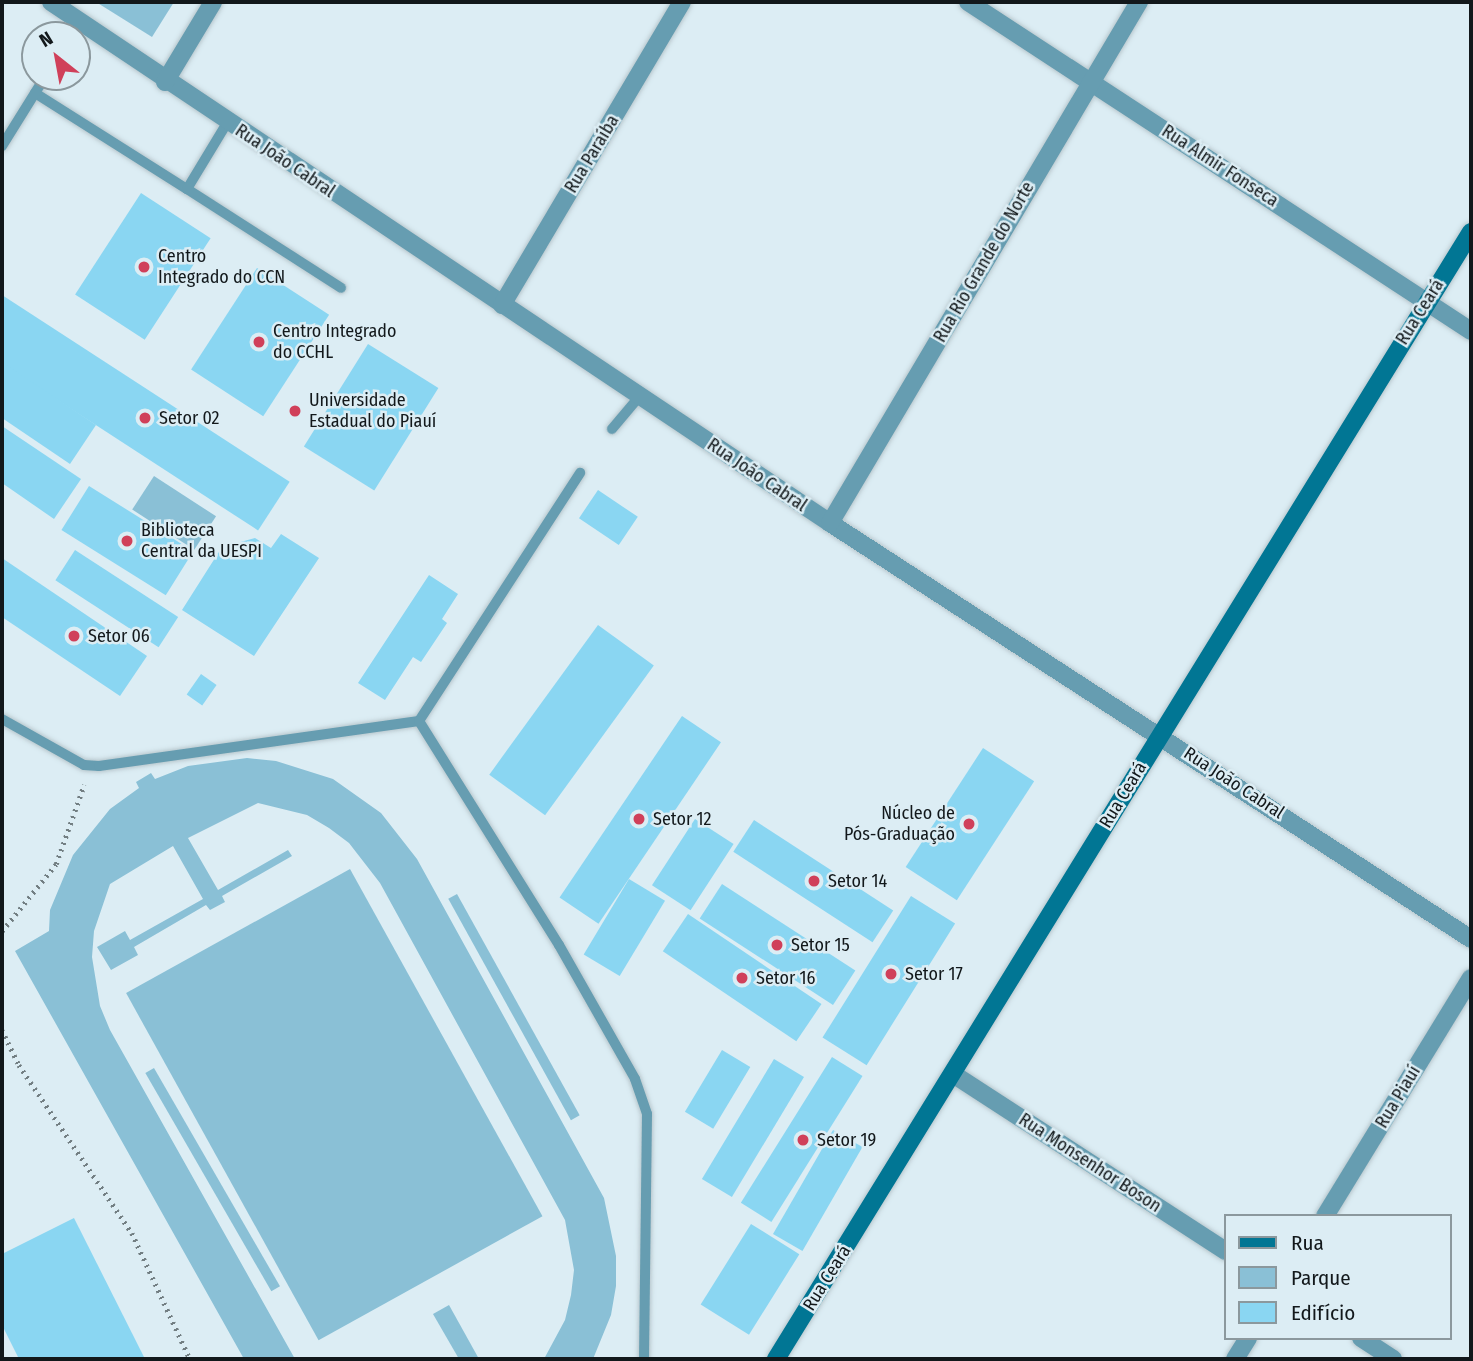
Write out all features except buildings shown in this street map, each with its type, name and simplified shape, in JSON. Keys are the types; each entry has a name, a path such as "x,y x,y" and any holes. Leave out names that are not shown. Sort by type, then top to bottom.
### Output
{"street":[{"name":"Rua João Cabral","path":"51,2 69,21"},
{"path":"165,82 213,2"},
{"name":"Rua Paraíba","path":"502,305 682,2"},
{"name":"Rua Almir Fonseca","path":"968,2 1471,331"},
{"name":"Rua Rio Grande do Norte","path":"830,523 1090,80 1139,2"},
{"name":"Rua João Cabral","path":"91,38 227,122 830,523 1159,734 1471,939"},
{"name":"Rua Ceará","path":"776,1359 1471,232"},
{"name":"Rua Piauí","path":"1326,1214 1471,978"},
{"name":"Rua Monsenhor Boson","path":"953,1074 1224,1250"},
{"path":"1235,1359 1247,1340"},
{"path":"1364,1340 1393,1359"}],"lane":[{"path":"2,146 35,93 341,288"},
{"path":"187,189 227,122"},
{"path":"612,429 639,397"},
{"path":"2,719 84,765 99,766 419,721 580,473"},
{"path":"419,721 559,945 635,1079 647,1114 643,1359"}],"path":[{"path":"2,931 56,864 85,783 99,766"},
{"path":"2,1030 19,1065 132,1233 190,1359"}],"green space":[{"path":"96,2 174,2 152,37"},
{"path":"154,476 216,516 194,550 132,510"},
{"path":"247,758 276,761 333,779 381,813 417,859 604,1198 616,1256 616,1286 611,1315 593,1359 544,1359 565,1320 571,1295 574,1270 565,1220 380,883 349,843 329,828 307,815 258,803 188,838 218,890 288,850 292,856 222,896 225,902 210,910 206,905 134,947 138,955 111,970 97,947 125,931 130,940 203,899 173,846 110,884 94,931 92,957 100,1006 110,1030 295,1359 244,1359 15,951 49,931 50,910 73,855 110,809 139,788 136,782 151,773 155,779 188,766"},
{"path":"350,869 542,1216 319,1340 126,993"},
{"path":"457,894 580,1115 571,1120 448,899"},
{"path":"154,1068 280,1286 271,1291 145,1073"},
{"path":"449,1305 479,1359 459,1359 433,1314"}],"place":[{"name":"Centro Integrado do CCN","path":"144,267"},
{"name":"Centro Integrado do CCHL","path":"259,342"},
{"name":"Universidade Estadual do Piauí","path":"295,411"},
{"name":"Setor 02","path":"145,418"},
{"name":"Biblioteca Central da UESPI","path":"127,541"},
{"name":"Setor 06","path":"74,636"},
{"name":"Setor 12","path":"639,819"},
{"name":"Núcleo de Pós-Graduação","path":"969,824"},
{"name":"Setor 14","path":"814,881"},
{"name":"Setor 15","path":"777,945"},
{"name":"Setor 17","path":"891,974"},
{"name":"Setor 16","path":"742,978"},
{"name":"Setor 19","path":"803,1140"}]}
